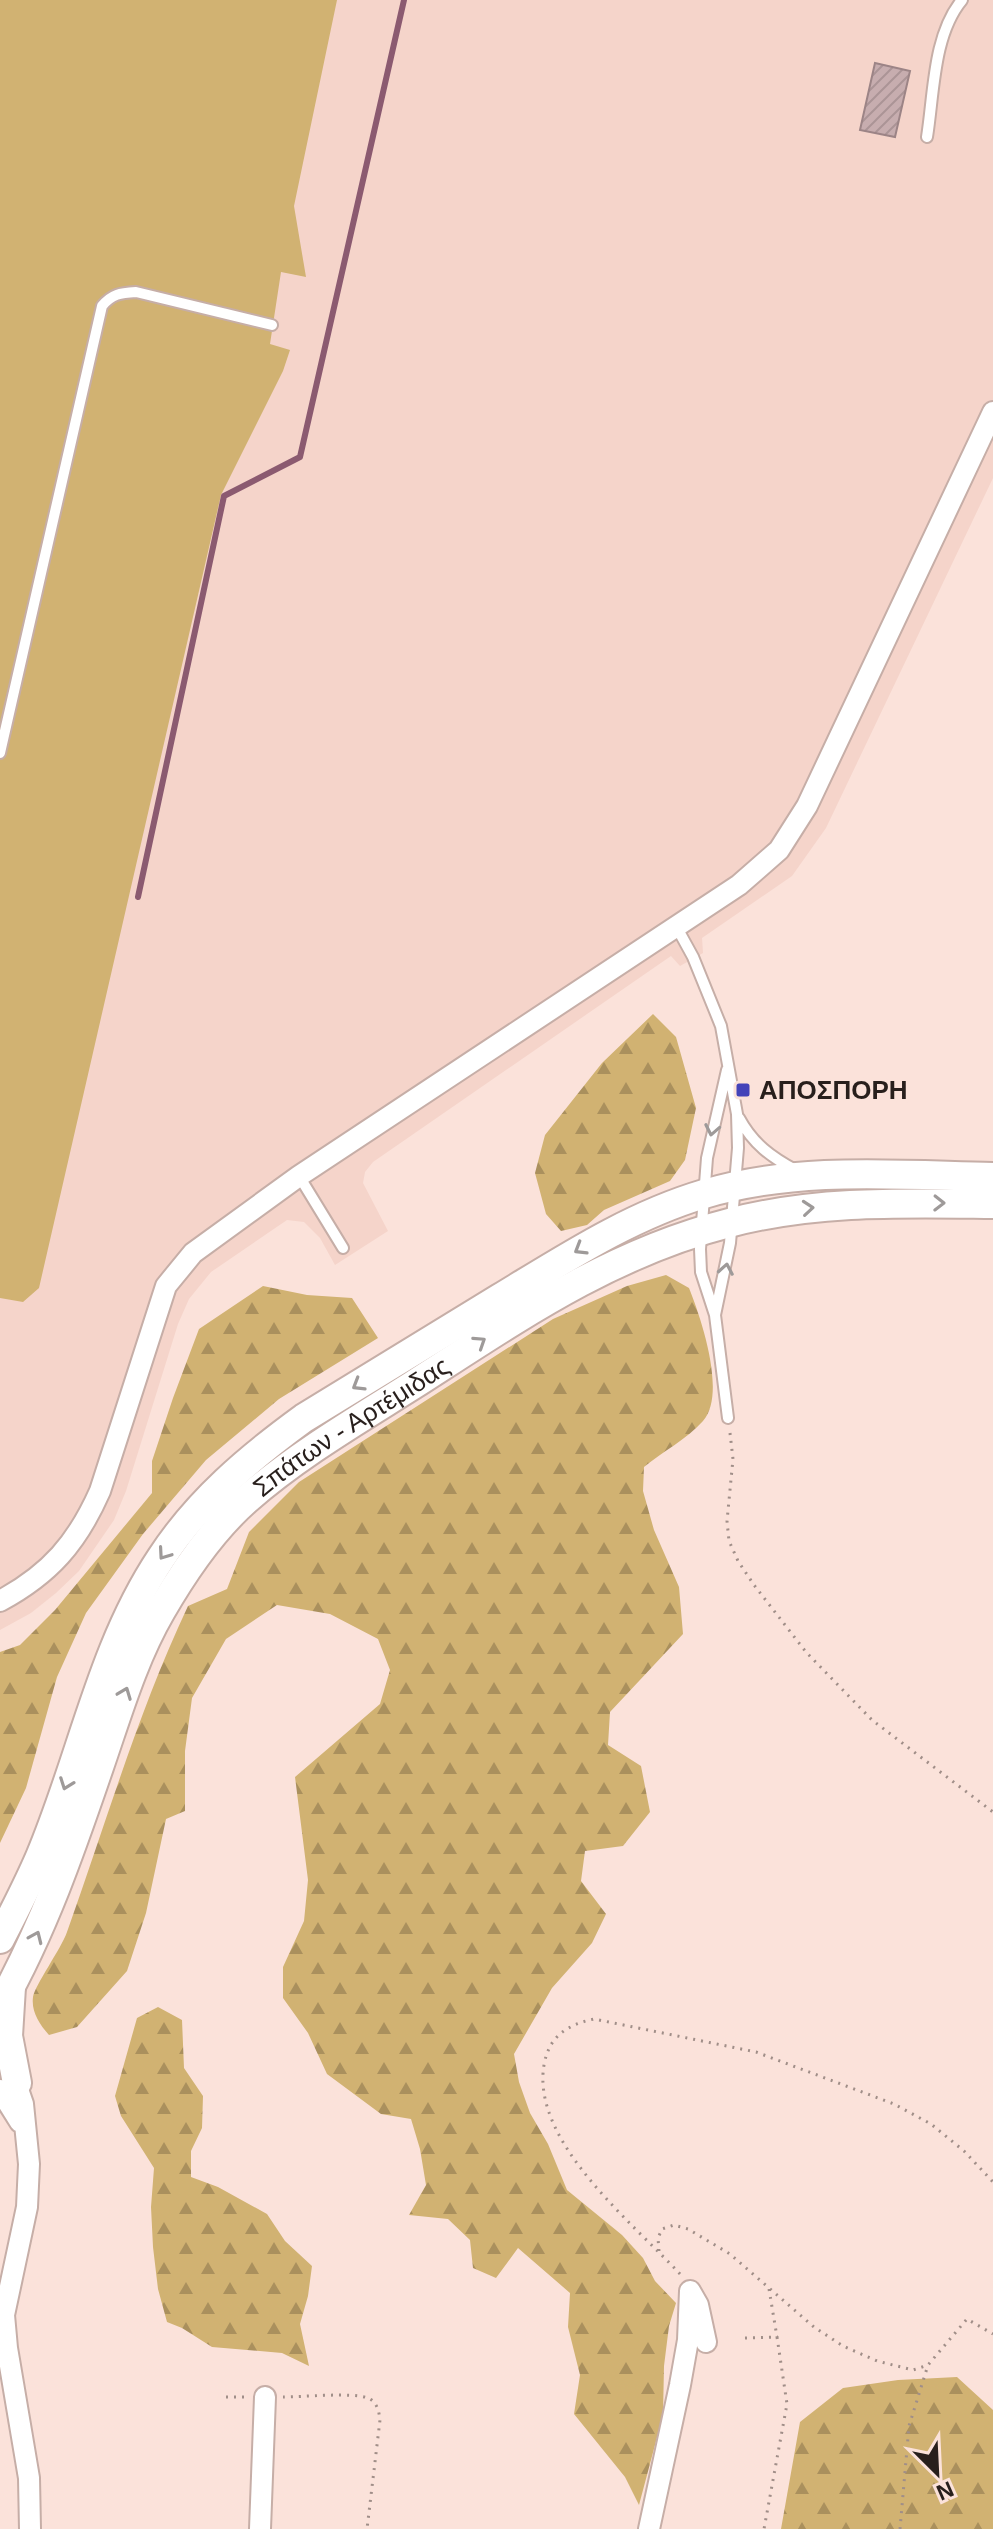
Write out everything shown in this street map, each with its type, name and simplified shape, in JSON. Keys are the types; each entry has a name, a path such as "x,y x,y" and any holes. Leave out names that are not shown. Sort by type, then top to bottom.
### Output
{"main road":[{"name":"Σπάτων - Αρτέμιδας","path":"0,1939 41,1855 127,1617 161,1558 210,1497 259,1451 304,1418 595,1240 649,1214 705,1194 806,1175 847,1173 993,1177"},
{"name":"Σπάτων - Αρτέμιδας","path":"5,1996 33,1944 66,1866 125,1693 158,1615 193,1559 245,1501 308,1452 557,1293 602,1269 701,1231 799,1208 885,1203 993,1204"},
{"path":"5,1996 8,2036 5,2090"}],"street":[{"path":"0,1601 40,1576 62,1556 91,1512 166,1286 193,1253 299,1176 739,885 762,867 792,832 860,697 993,412"},
{"path":"0,2055 5,2090 24,2129 29,2164 27,2207 2,2318 29,2478 30,2529"},
{"path":"690,2291 698,2305 706,2342"},
{"path":"649,2529 688,2340 690,2291"},
{"path":"260,2529 265,2397"}],"lane":[{"path":"927,137 941,47 955,9 962,0"},
{"path":"0,753 102,306 109,297 118,293 136,292 272,325"},
{"path":"675,925 713,1003 726,1048 737,1114 736,1187 726,1267 715,1315"},
{"path":"728,1068 712,1127 701,1231 701,1272 715,1315 728,1418"},
{"path":"737,1114 748,1134 763,1151 806,1175"},
{"path":"299,1176 343,1248"}],"path":[{"path":"728,1418 733,1459 727,1521 729,1541 738,1561 806,1652 848,1698 913,1754 993,1812"},
{"path":"690,2291 680,2274 659,2251 608,2202 563,2141 548,2113 541,2082 545,2055 556,2035 577,2023 594,2019 756,2052 894,2104 931,2124 964,2151 993,2182"},
{"path":"659,2251 658,2238 662,2229 674,2225 688,2229 730,2254 814,2327 843,2346 877,2361 913,2370 928,2365"},
{"path":"764,2529 787,2404 769,2288"},
{"path":"900,2529 909,2426 928,2365 967,2319 993,2334"},
{"path":"745,2338 777,2337"},
{"path":"226,2397 348,2397 368,2398 376,2404 380,2420 367,2529"}],"shaded area":[{"path":"0,0 993,0 993,478 826,828 792,876 702,938 703,953 680,966 671,956 373,1162 365,1172 363,1183 388,1231 335,1265 320,1238 304,1222 287,1220 211,1272 189,1299 178,1324 126,1491 114,1520 79,1571 31,1613 0,1630"}],"green space":[{"path":"0,0 337,0 294,206 306,277 281,272 270,344 290,350 283,371 221,495 39,1288 23,1302 0,1298"},
{"path":"653,1014 676,1037 696,1108 685,1160 670,1181 604,1210 587,1225 561,1231 546,1214 535,1173 545,1135 602,1063"},
{"path":"666,1275 689,1288 710,1356 713,1393 710,1409 703,1421 644,1467 643,1491 654,1530 679,1587 683,1634 610,1712 608,1745 641,1766 650,1812 623,1846 585,1851 581,1881 606,1914 592,1943 552,1988 514,2054 519,2082 530,2113 548,2144 567,2190 622,2235 643,2258 655,2281 676,2303 669,2326 664,2366 663,2415 639,2505 625,2477 574,2414 580,2375 568,2327 570,2293 518,2248 496,2278 473,2268 470,2240 448,2219 409,2215 426,2185 411,2119 381,2114 327,2074 308,2033 283,1998 283,1967 304,1921 308,1880 295,1777 380,1704 390,1670 378,1639 330,1614 277,1605 226,1639 192,1698 185,1751 185,1811 166,1819 146,1913 127,1971 77,2027 49,2035 37,2018 33,1997 67,1932 138,1727 188,1606 227,1589 249,1532 299,1482 553,1319 627,1286"},
{"path":"263,1286 307,1295 352,1298 378,1338 279,1399 206,1460 143,1534 86,1613 57,1677 26,1788 0,1843 0,1652 20,1645 55,1610 152,1493 152,1461 199,1329"},
{"path":"158,2007 182,2020 184,2068 203,2096 202,2128 191,2151 191,2177 218,2187 267,2214 285,2241 312,2266 300,2324 309,2366 282,2353 212,2347 167,2322 158,2289 153,2247 151,2207 154,2168 121,2116 115,2096 137,2018"},
{"path":"957,2377 993,2410 993,2529 781,2529 800,2422 843,2388 898,2380"}],"building":[{"path":"875,63 910,71 895,137 860,130"}],"waterway":[{"path":"138,897 224,496 300,457 404,0"}],"place":[{"name":"ΑΠΟΣΠΟΡΗ","path":"743,1090"}]}
